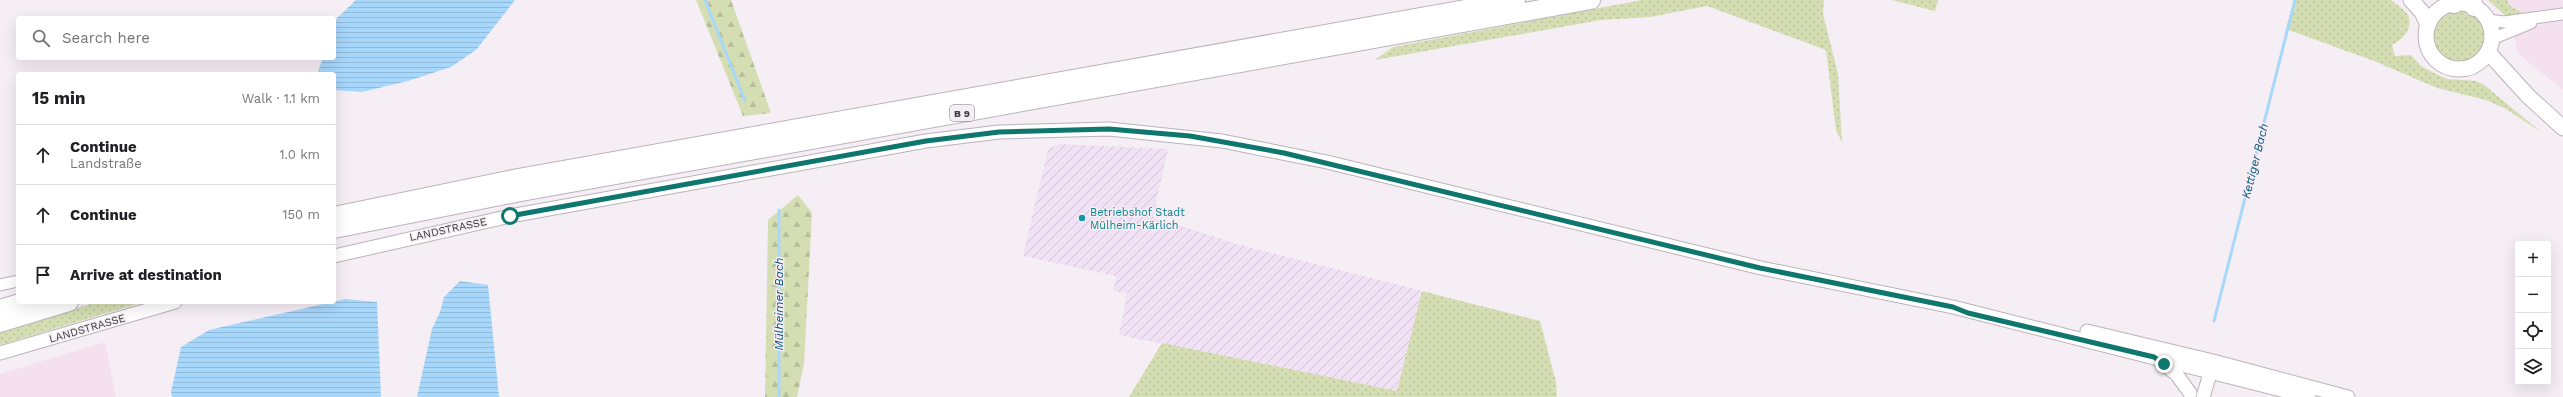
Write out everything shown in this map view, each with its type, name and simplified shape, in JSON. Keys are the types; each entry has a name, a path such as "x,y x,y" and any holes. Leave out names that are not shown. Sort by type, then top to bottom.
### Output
{"highway":[{"name":"B 9","path":"336,216 518,178 1516,0"},
{"name":"B 9","path":"336,229 528,190 1591,0"},
{"path":"0,309 16,304"},
{"path":"0,323 62,304"}],"main road":[{"path":"2411,0 2422,12 2428,25"},
{"path":"2425,0 2451,4 2473,3 2488,20 2490,45 2528,96"},
{"path":"2451,4 2433,15 2428,25 2427,46 2437,61 2455,69 2474,66 2490,70 2528,96 2563,128"},
{"path":"2474,66 2490,45"}],"street":[{"path":"2488,20 2500,22 2544,18 2563,14"},
{"path":"2490,45 2544,18"},
{"name":"LANDSTRASSE","path":"336,256 510,216 926,141 1006,132 1109,129 1190,136 1284,153 1760,268 1953,307"},
{"path":"0,285 16,281"},
{"name":"LANDSTRASSE","path":"0,354 168,304"},
{"path":"1953,307 1968,313 2154,357 2207,365 2310,397"},
{"path":"1953,307 1970,307 2033,319 2207,365 2348,397"},
{"path":"2154,357 2177,375 2190,395 2207,365"},
{"path":"2203,397 2207,365"}],"shaded area":[{"path":"2508,0 2563,0 2563,90 2517,53 2514,33 2545,23 2543,12 2526,15 2509,5"},
{"path":"1060,144 1168,149 1153,217 1237,244 1422,291 1397,391 1119,335 1127,293 1113,291 1116,276 1023,256 1048,149"},
{"path":"105,342 116,397 0,397 0,374"}],"green space":[{"path":"696,0 731,0 771,113 743,116"},
{"path":"1642,0 1824,0 1823,14 1838,74 1842,142 1836,130 1826,50 1707,6 1650,17 1601,20 1375,60 1393,47"},
{"path":"1892,0 1938,0 1935,11"},
{"path":"2294,0 2391,0 2407,13 2409,20 2406,33 2400,40 2392,45 2395,56 2411,55 2421,66 2447,79 2476,81 2483,84 2541,132 2506,109 2486,100 2437,88 2374,61 2286,29"},
{"path":"2488,0 2508,0 2509,5 2526,15 2509,19"},
{"path":"2459,8 2470,10 2483,21 2486,26 2488,37 2486,48 2475,61 2470,64 2459,66 2448,64 2435,53 2432,48 2430,37 2432,26 2443,13 2448,10"},
{"path":"798,195 812,213 804,364 797,397 765,397 768,220"},
{"path":"1422,291 1540,321 1556,382 1557,397 1129,397 1162,343 1397,391"},
{"path":"90,304 137,304 0,345 0,331"}],"water":[{"path":"356,0 515,0 476,50 451,67 408,81 362,92 336,90 336,72 318,72 322,60 336,60 336,19"},
{"path":"460,281 488,285 499,397 417,397 432,329 440,312 444,297"},
{"path":"345,299 377,302 381,397 172,397 171,392 181,347 209,330 323,304 336,304 336,301"}],"waterway":[{"name":"Mülheimer Bach","path":"705,0 745,101"},
{"name":"Kettiger Bach","path":"2214,321 2295,0"},
{"name":"Mülheimer Bach","path":"779,210 779,397"}],"place":[{"name":"Betriebshof Stadt Mülheim-Kärlich","path":"1082,218"}],"route":[{"path":"510,216 792,164 964,136 999,132 1093,128 1152,132 1222,141 1327,162 1760,268 1953,307 1968,313 2154,357 2164,364"}]}
